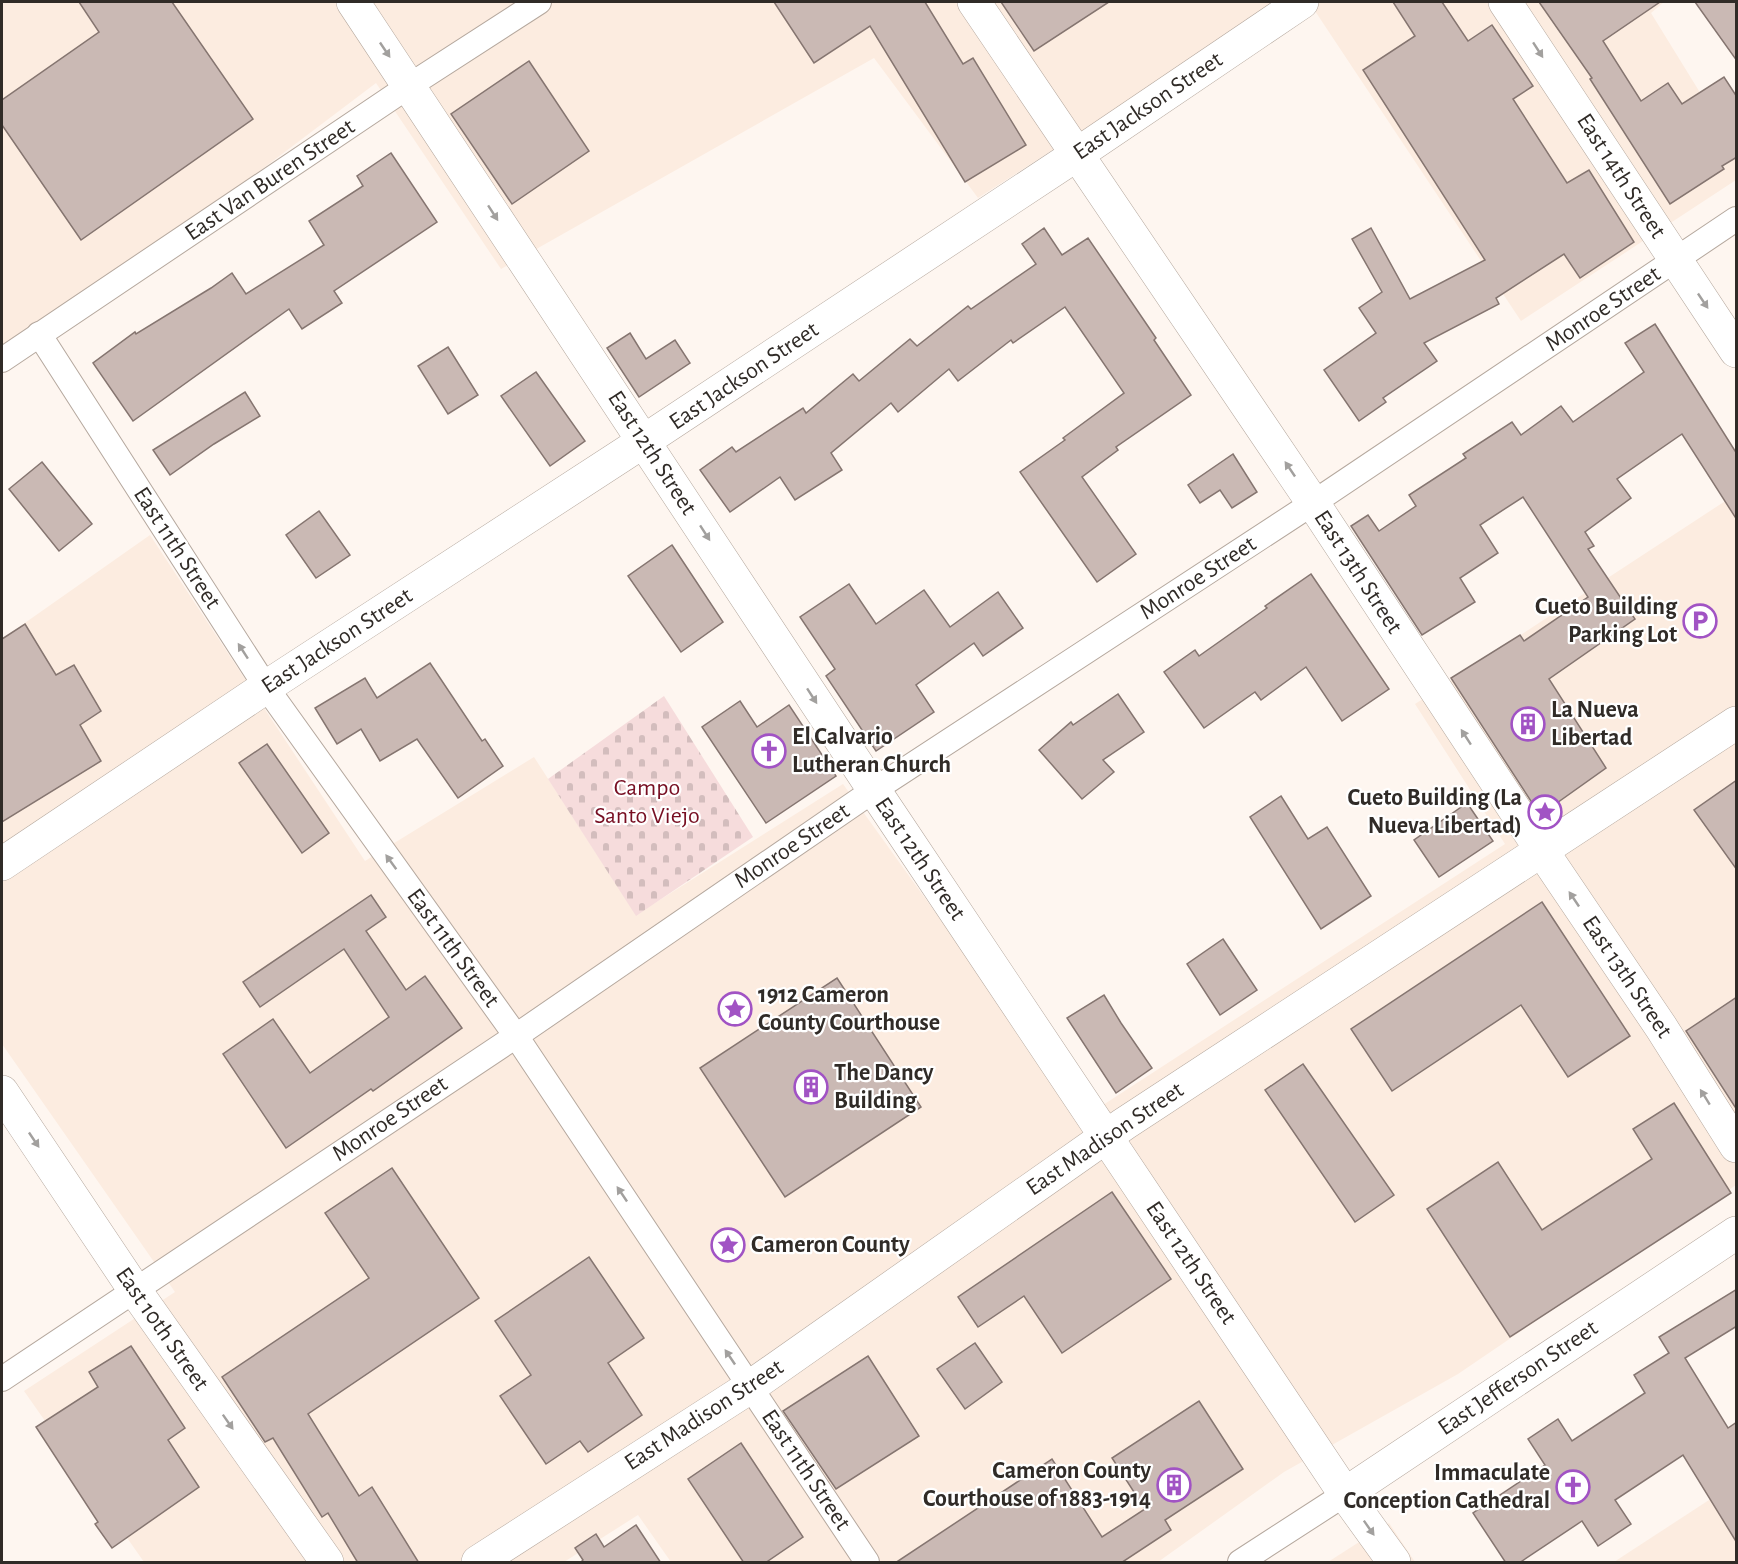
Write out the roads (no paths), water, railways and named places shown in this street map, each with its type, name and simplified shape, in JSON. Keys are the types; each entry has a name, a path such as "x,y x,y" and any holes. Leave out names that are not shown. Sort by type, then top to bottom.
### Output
{"main road":[{"name":"East 12th Street","path":"353,2 874,790 1345,1494 1394,1563"},
{"name":"East 13th Street","path":"974,2 1313,503 1661,1027 1737,1146"},
{"name":"East Jackson Street","path":"2,864 266,687 644,441 1076,155 1302,2"},
{"name":"East 14th Street","path":"1505,2 1737,351"},
{"name":"East Madison Street","path":"478,1563 750,1387 1107,1136 1737,723"},
{"name":"East 10th Street","path":"2,1092 134,1289 327,1563"},
{"name":"East Jefferson Street","path":"1345,1494 1737,1233"}],"street":[{"name":"East Van Buren Street","path":"2,360 409,86 539,2"},
{"name":"Monroe Street","path":"2,1379 516,1036 874,790 1313,503 1737,219"},
{"name":"East 11th Street","path":"39,334 266,687 516,1036 867,1563"},
{"name":"East Jefferson Street","path":"1240,1563 1345,1494"}],"place":[{"name":"Cueto Building Parking Lot","path":"1700,621"},
{"name":"La Nueva Libertad","path":"1528,724"},
{"name":"El Calvario Lutheran Church","path":"769,751"},
{"name":"Cueto Building (La Nueva Libertad)","path":"1545,812"},
{"name":"1912 Cameron County Courthouse","path":"735,1009"},
{"name":"The Dancy Building","path":"811,1087"},
{"name":"Cameron County","path":"728,1245"},
{"name":"Cameron County Courthouse of 1883-1914","path":"1174,1485"},
{"name":"Immaculate Conception Cathedral","path":"1573,1487"}],"park label":[{"name":"Campo Santo Viejo","path":"647,802"}]}
